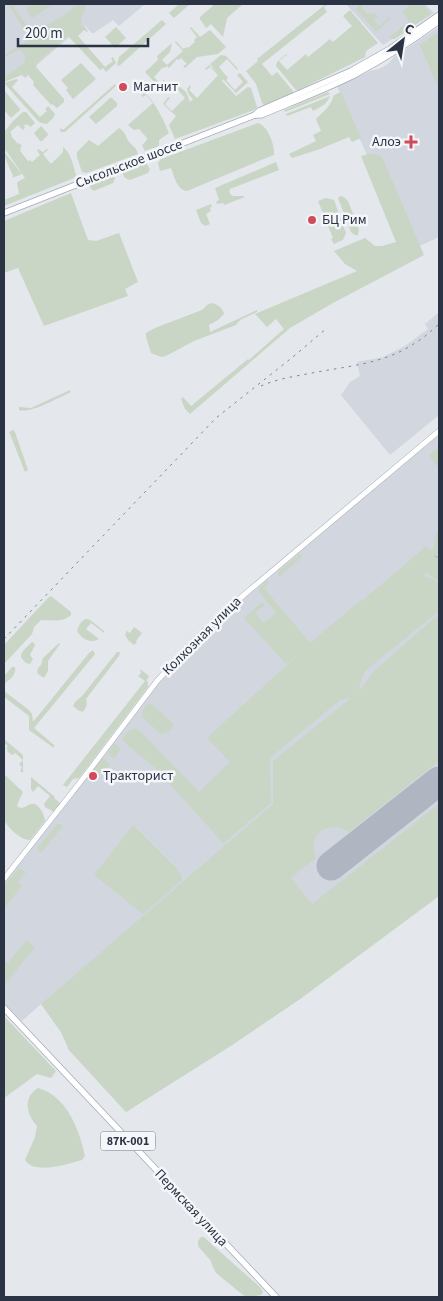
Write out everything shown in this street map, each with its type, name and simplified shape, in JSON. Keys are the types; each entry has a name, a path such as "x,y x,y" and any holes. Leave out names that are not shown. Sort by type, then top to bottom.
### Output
{"main road":[{"name":"Сысольское шоссе","path":"4,213 254,115 259,111 351,71 390,49 439,15"},
{"name":"Сысольское шоссе","path":"254,115 261,115 353,75 393,53 439,21"},
{"name":"Пермская улица","path":"4,1008 276,1297"}],"street":[{"name":"Колхозная улица","path":"4,879 149,691 185,650 245,594 439,430"}],"shaded area":[{"path":"4,4 145,4 119,26 113,20 92,33 85,26 82,26 38,64 34,63 22,47 15,48 21,48 29,62 4,79 4,56 11,51 4,55"},
{"path":"346,4 425,4 434,13 383,45"},
{"path":"439,27 439,237 409,251 337,86 388,64 394,57"},
{"path":"439,312 439,415 390,455 341,395 350,382 360,376 357,362 383,357 405,346 428,329 425,324"},
{"path":"439,433 439,896 300,999 232,1045 126,1112 69,1050 61,1032 41,1004 22,1021 4,1003 4,882 152,689 207,631"}],"green space":[{"path":"8,4 12,4 32,34 76,6 85,4 85,10 81,17 82,24 79,26 83,25 88,31 84,30 78,36 105,67 113,61 111,59 113,57 116,63 106,72 103,68 100,70 68,36 38,62 36,67 64,99 64,102 57,108 51,105 33,85 34,82 28,75 25,78 22,75 4,82 4,78 25,62 26,57 19,49 4,58 4,55 30,39"},
{"path":"33,4 54,4 32,18 26,8"},
{"path":"179,4 190,4 174,18 169,13"},
{"path":"215,4 243,4 227,18 223,37 211,24 206,28 200,19"},
{"path":"326,4 328,4 324,7 327,12 262,64 272,76 277,72 293,91 293,93 264,105 256,84 246,71 258,61 257,59"},
{"path":"359,4 367,14 371,13 373,15 374,13 378,17 374,21 379,26 389,17 390,19 376,32 356,9"},
{"path":"411,4 423,4 431,14 395,39 391,39 390,37 408,22 402,12"},
{"path":"350,10 378,43 366,51 365,57 296,90 276,66 277,62 286,54 288,57 286,55 279,61 287,70 306,54 308,57 330,39 333,42 352,26 343,16"},
{"path":"162,20 166,24 119,66 117,65 119,57"},
{"path":"116,27 126,38 115,48 105,37"},
{"path":"191,27 200,37 210,30 226,47 218,54 197,57 185,68 183,66 187,64 181,58 177,59 169,68 167,66 163,67 154,77 160,83 163,79 166,83 153,93 150,90 156,84 145,72 158,60 157,56 172,43 170,52 162,60 167,65 183,51 176,41 183,49 188,48 195,42 194,40 197,37"},
{"path":"439,32 439,89 420,45"},
{"path":"221,55 226,56 238,69 227,59 219,67 228,78 226,80 235,90 243,82 237,75 240,73 248,82 236,93 223,79 222,81 236,96 248,87 251,88 257,107 254,110 175,139 169,125 176,116 163,104 168,97 170,98 165,104 172,111 185,98 178,90 175,93 173,92 179,86 186,92 190,102 193,99 187,89 190,85 189,90 197,98 218,75 210,67 205,69 209,65 217,72 210,64"},
{"path":"81,63 96,79 73,99 66,90 68,88 61,80"},
{"path":"17,79 12,87 40,117 47,111 45,109 48,106 55,114 47,124 38,121 5,84"},
{"path":"115,84 116,86 65,132 61,132 61,128 63,130"},
{"path":"4,90 20,109 11,118 4,110"},
{"path":"328,92 330,94 285,112 284,110"},
{"path":"341,92 361,138 352,142 349,137 292,158 289,154 316,141 313,135 321,131 316,119 329,105 334,95"},
{"path":"144,93 148,96 155,105 169,133 159,140 159,146 145,151 142,145 147,138 139,129 134,130 128,125 153,103 146,95 143,97 141,95"},
{"path":"330,96 321,107 313,111 311,107 287,116 286,114"},
{"path":"110,98 117,103 117,106 96,124 89,117"},
{"path":"23,112 26,112 35,123 31,127 26,124 23,130 18,125 10,132 11,136 22,146 20,151 28,161 32,162 40,155 38,149 43,152 47,149 43,154 52,163 63,152 63,147 70,156 76,175 74,178 4,206 4,200 19,194 17,183 25,178 4,150 4,132"},
{"path":"258,123 265,128 270,136 274,155 187,191 178,185 171,168 160,171 158,163 161,159"},
{"path":"41,126 48,135 40,141 34,133"},
{"path":"119,128 136,148 138,154 87,173 82,172 77,152 89,140 98,146"},
{"path":"4,152 22,174 12,178 13,176"},
{"path":"369,154 382,157 424,255 290,328 190,414 185,409 181,399 183,397 191,406 249,360 284,329 276,319 267,327 255,314 357,271 345,264 334,251 365,238 375,246 396,242 361,156"},
{"path":"276,162 279,170 230,189 229,192 232,196 245,197 224,205 223,203 217,204 216,202 219,200 215,188"},
{"path":"144,163 150,169 148,173 130,180 124,177 124,170"},
{"path":"111,175 115,178 113,183 94,191 91,189 89,185 91,182"},
{"path":"71,193 88,240 96,241 119,233 138,282 125,289 128,296 44,326 18,268 4,273 4,221"},
{"path":"341,196 348,201 359,229 358,235 351,232 338,198"},
{"path":"326,198 334,200 346,233 343,240 334,244 318,201"},
{"path":"211,204 211,211 206,214 210,224 205,226 201,223 196,210"},
{"path":"212,303 220,307 224,314 209,325 210,332 257,310 257,312 240,320 236,325 194,341 166,356 161,357 151,353 146,333 202,310"},
{"path":"70,390 71,392 38,407 24,411 19,410 19,407 31,408"},
{"path":"13,430 28,470 25,472 9,432"},
{"path":"439,447 439,469 429,455"},
{"path":"439,531 439,582 426,572 424,576 433,579 439,584 439,611 365,671 359,690 373,672 439,614 439,761 349,832 341,828 326,828 316,836 314,842 316,858 291,878 312,904 439,804 439,896 300,999 232,1045 126,1112 69,1050 61,1032 41,1004 273,804 273,761 351,698 340,700 270,758 271,803 223,843 156,769 122,740 131,730 139,730 199,792 230,762 207,738 299,654 286,664 244,618 262,602 265,605 255,613 264,623 276,613 259,592 259,588 267,581 269,582 264,588 310,643 426,546 431,551 434,548 436,533"},
{"path":"300,554 302,557 279,577 278,572"},
{"path":"51,596 71,612 71,615 60,620 41,620 34,627 32,634 4,664 4,645"},
{"path":"87,619 104,631 104,633 91,623 86,629 99,639 86,640 77,631 80,623"},
{"path":"134,627 142,633 134,645 125,635 127,631 130,633"},
{"path":"32,642 35,645 30,655 33,659 30,664 21,658 21,655"},
{"path":"59,643 48,661 48,671 44,678 38,674 38,668 43,658"},
{"path":"93,650 95,654 34,728 54,745 54,748 29,730 29,716 4,697 4,691 29,710 32,714 33,722"},
{"path":"117,652 120,653 119,656 86,699 87,704 83,712 78,710 73,706 75,702 82,696"},
{"path":"12,667 15,667 14,675 4,684 4,676"},
{"path":"140,669 149,676 147,680 148,687 79,778 73,779 67,787 63,785 145,681 138,676 141,673"},
{"path":"150,704 173,724 172,728 166,733 161,734 142,717 142,712"},
{"path":"4,739 23,755 23,760 15,753 12,755 7,751 6,748 8,746 4,743"},
{"path":"114,744 121,749 114,759 108,753"},
{"path":"103,758 110,764 105,772 102,770 93,780 89,775"},
{"path":"23,760 24,772 20,772 22,767 19,764"},
{"path":"4,774 23,792 17,805 18,807 22,808 34,804 40,808 43,814 45,821 30,840 26,840 12,831 4,821"},
{"path":"31,777 60,803 54,812 45,807 44,804 50,796 38,786 33,792 31,789"},
{"path":"57,824 63,826 41,853 38,847"},
{"path":"133,825 182,876 182,880 143,914 94,875"},
{"path":"19,868 26,872 18,882 22,886 4,908 4,886"},
{"path":"26,940 35,947 4,986 4,960 8,963"},
{"path":"4,1016 56,1071 51,1078 37,1074 4,1098"},
{"path":"38,1088 57,1098 70,1115 79,1135 85,1156 82,1160 43,1168 29,1164 25,1160 35,1137 37,1126 29,1112 28,1102 33,1092"},
{"path":"201,1237 205,1238 261,1288 263,1292 261,1295 247,1297 216,1273 211,1261 198,1246 198,1241"}],"waterway":[{"path":"435,556 439,558"}],"runway":[{"path":"331,866 439,781"}],"railway":[{"path":"261,386 275,381 355,365 392,355 421,339 439,324"},
{"path":"4,639 216,418 327,328"}],"place":[{"name":"Магнит","path":"123,87"},
{"name":"Алоэ","path":"411,142"},
{"name":"БЦ Рим","path":"312,220"},
{"name":"Тракторист","path":"93,776"}]}
